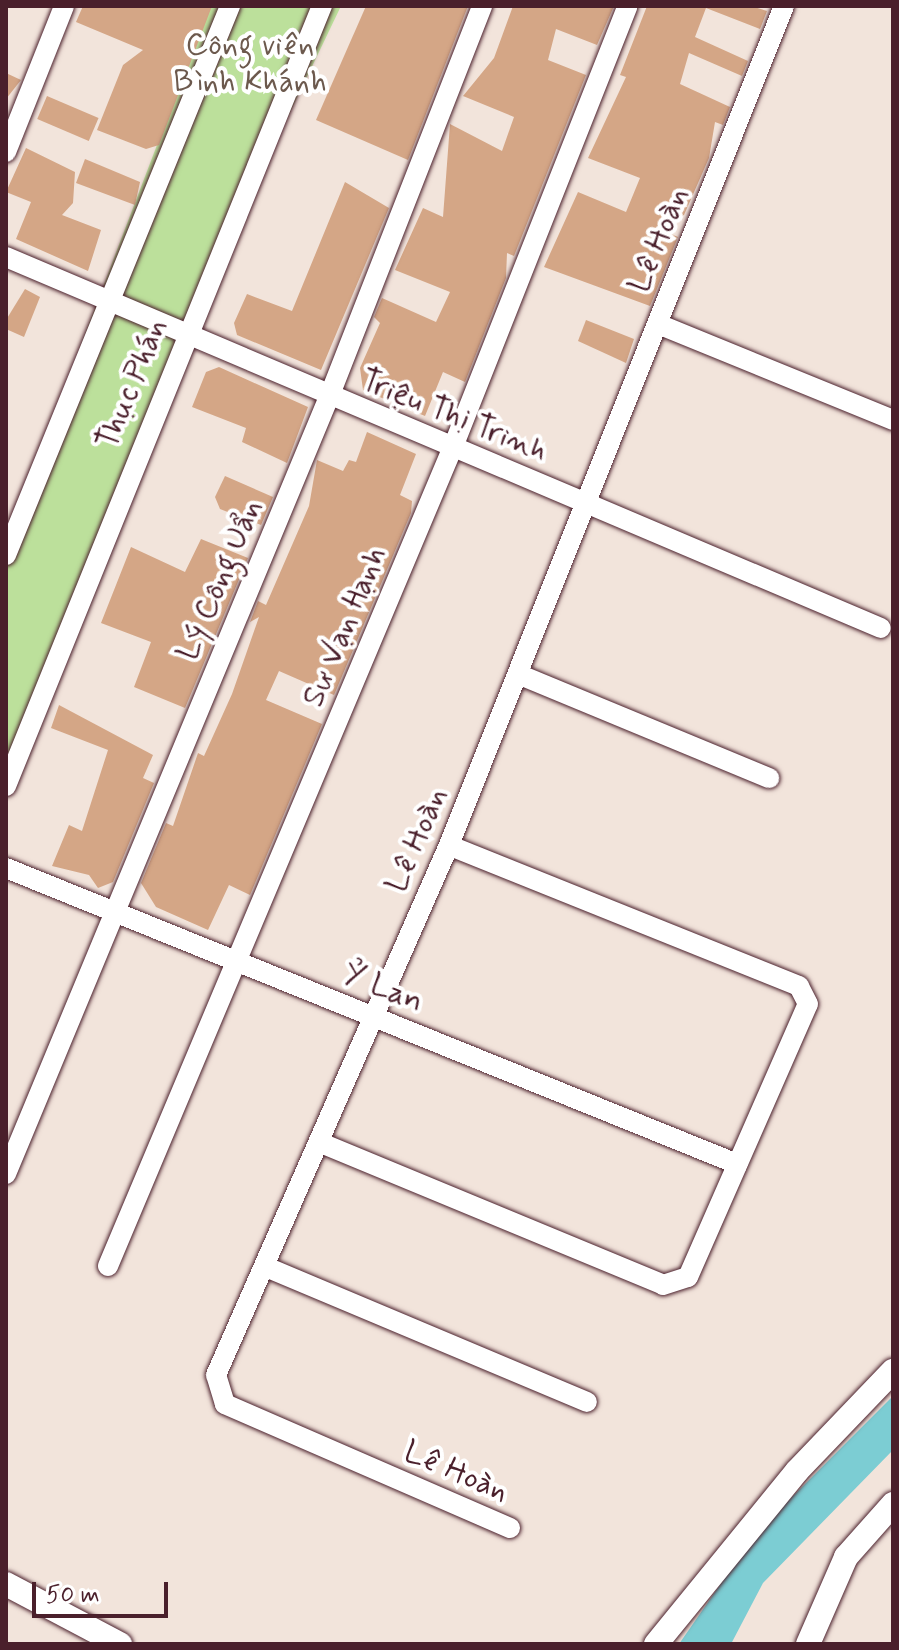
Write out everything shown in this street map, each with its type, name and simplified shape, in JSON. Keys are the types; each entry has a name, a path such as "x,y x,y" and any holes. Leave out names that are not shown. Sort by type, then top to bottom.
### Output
{"street":[{"path":"6,152 64,6"},
{"name":"Thục Phán","path":"6,555 106,297 230,6"},
{"name":"Thục Phán","path":"6,786 185,332 322,6"},
{"name":"Lý Công Uẩn","path":"6,1174 329,397 482,6"},
{"name":"Sư Vạn Hạnh","path":"108,1266 453,447 628,6"},
{"name":"Lê Hoàn","path":"510,1528 225,1404 216,1375 321,1143 372,1015 449,845 784,6"},
{"name":"Triệu Thị Trinh","path":"6,257 106,297 329,397 587,502 881,628"},
{"path":"658,324 893,420"},
{"path":"518,674 769,778"},
{"path":"321,1143 663,1285 688,1277 808,1004 799,986 449,845"},
{"name":"Ỷ Lan","path":"6,868 737,1164"},
{"path":"266,1267 587,1402"},
{"path":"656,1644 797,1471 893,1371"},
{"path":"808,1644 846,1557 893,1504"},
{"path":"6,1584 120,1644"}],"green space":[{"name":"Công viên Bình Khánh","path":"210,6 341,6 185,332 6,786 6,541"}],"water":[{"path":"893,1396 893,1450 763,1583 731,1644 679,1644 756,1533"}],"building":[{"path":"83,6 212,6 159,145 146,149 97,130 123,65 143,50 76,22"},
{"path":"366,6 468,6 408,160 316,120"},
{"path":"513,6 614,6 597,45 556,29 548,60 586,75 514,256 507,253 506,278 465,382 443,372 425,416 363,390 360,368 380,323 374,317 382,298 436,322 450,292 395,270 423,208 443,217 450,124 502,151 514,117 463,96 494,58"},
{"path":"647,6 751,6 767,11 760,29 706,8 695,37 748,61 742,76 689,53 680,84 730,107 723,125 715,122 709,158 684,215 656,227 678,237 650,306 544,267 578,192 626,212 640,178 588,158 626,77 620,75"},
{"path":"6,73 21,80 6,99"},
{"path":"47,96 99,118 89,141 37,119"},
{"path":"26,148 75,172 73,203 62,215 101,230 88,271 16,239 31,202 6,192"},
{"path":"85,159 140,182 135,205 76,183"},
{"path":"345,182 389,208 321,370 237,335 234,323 247,294 292,311"},
{"path":"25,289 40,297 24,337 6,329 6,320"},
{"path":"586,320 634,339 626,363 578,341"},
{"path":"219,367 308,407 287,463 242,442 246,428 192,407 206,372"},
{"path":"367,432 416,454 400,495 412,501 411,513 334,695 279,671 266,700 322,724 250,895 229,885 208,930 156,907 141,883 166,823 173,826 198,753 204,756 232,694 259,617 250,622 258,601 266,605 309,506 317,460 343,471 349,460 356,462"},
{"path":"225,476 273,497 261,525 220,509 215,497"},
{"path":"201,539 248,558 185,708 134,687 151,642 101,623 131,547 185,572"},
{"path":"59,705 153,755 143,778 154,783 113,882 98,888 89,875 52,866 69,825 82,831 108,750 51,728"}]}
